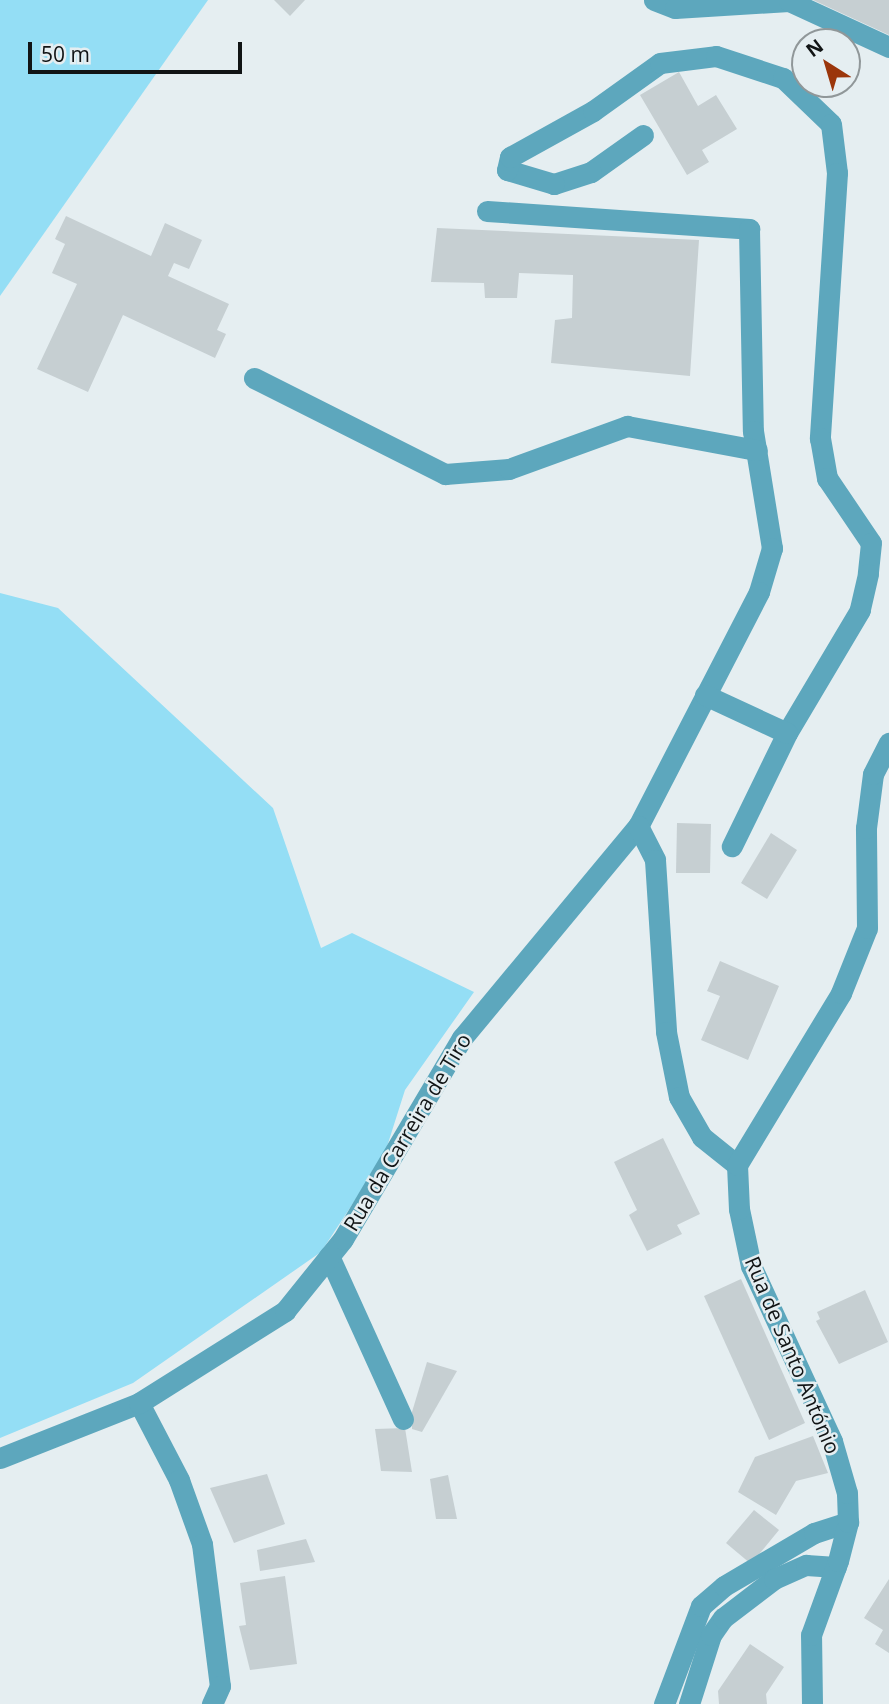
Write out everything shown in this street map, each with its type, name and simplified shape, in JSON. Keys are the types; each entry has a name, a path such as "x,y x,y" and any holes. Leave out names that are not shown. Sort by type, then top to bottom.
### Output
{"street":[{"path":"654,0 675,8 789,1 889,47"},
{"path":"643,135 591,172 554,184 507,170 510,157 593,111 660,63 716,56 783,78 831,124 837,173 820,438 827,478 871,543 860,610 786,733 732,846"},
{"name":"Rua da Carreira de Tiro","path":"0,1458 139,1403 285,1311 329,1256 462,1038 638,826 759,592 772,548 757,450 749,229 487,211"},
{"path":"254,378 445,474 509,469 627,426 757,450"},
{"path":"705,695 786,733"},
{"path":"638,826 656,860 666,1032 679,1097 702,1137 737,1165 841,993 867,928 868,815 873,774 889,743"},
{"name":"Rua de Santo António","path":"737,1165 739,1209 751,1266 832,1441 847,1493 848,1522 836,1567 811,1635 812,1704"},
{"path":"329,1256 403,1419"},
{"path":"139,1403 179,1480 202,1544 220,1686 212,1704"},
{"path":"664,1704 701,1606 724,1586 814,1534 848,1522"},
{"path":"689,1704 703,1655 723,1618 774,1579 806,1565 836,1567"}],"shaded area":[{"path":"0,0 208,0 0,296"},
{"path":"0,593 58,608 273,808 321,948 352,933 474,992 405,1090 384,1156 321,1252 133,1383 0,1438"}],"building":[{"path":"274,0 305,0 290,16"},
{"path":"813,0 889,0 889,35"},
{"path":"679,72 698,106 716,95 737,129 702,150 709,162 687,175 640,95"},
{"path":"66,216 151,256 165,223 202,240 189,269 174,263 168,276 229,304 217,330 226,334 215,358 123,315 88,392 37,369 77,284 52,273 65,244 55,239"},
{"path":"437,228 699,240 690,376 551,363 555,320 572,318 573,275 519,273 517,298 485,298 484,283 431,282"},
{"path":"677,823 711,824 710,873 676,873"},
{"path":"771,833 797,850 767,899 741,883"},
{"path":"720,961 779,986 748,1060 701,1040 720,996 707,991"},
{"path":"663,1138 700,1214 677,1225 682,1234 647,1251 629,1215 637,1210 614,1162"},
{"path":"741,1279 805,1423 769,1440 704,1296"},
{"path":"865,1290 888,1342 839,1364 816,1321 820,1319 817,1312"},
{"path":"427,1362 457,1371 422,1432 412,1429 412,1412"},
{"path":"405,1428 412,1472 381,1471 375,1429"},
{"path":"813,1436 828,1473 796,1481 776,1515 738,1492 755,1457"},
{"path":"267,1474 285,1524 234,1543 210,1488"},
{"path":"448,1475 457,1519 436,1519 430,1479"},
{"path":"754,1510 779,1530 751,1564 726,1543"},
{"path":"306,1539 315,1562 260,1571 257,1550"},
{"path":"285,1576 297,1664 250,1670 239,1626 246,1625 240,1583"},
{"path":"889,1579 889,1653 875,1644 883,1630 864,1618"},
{"path":"750,1644 784,1667 766,1694 767,1704 719,1704 718,1691"}]}
